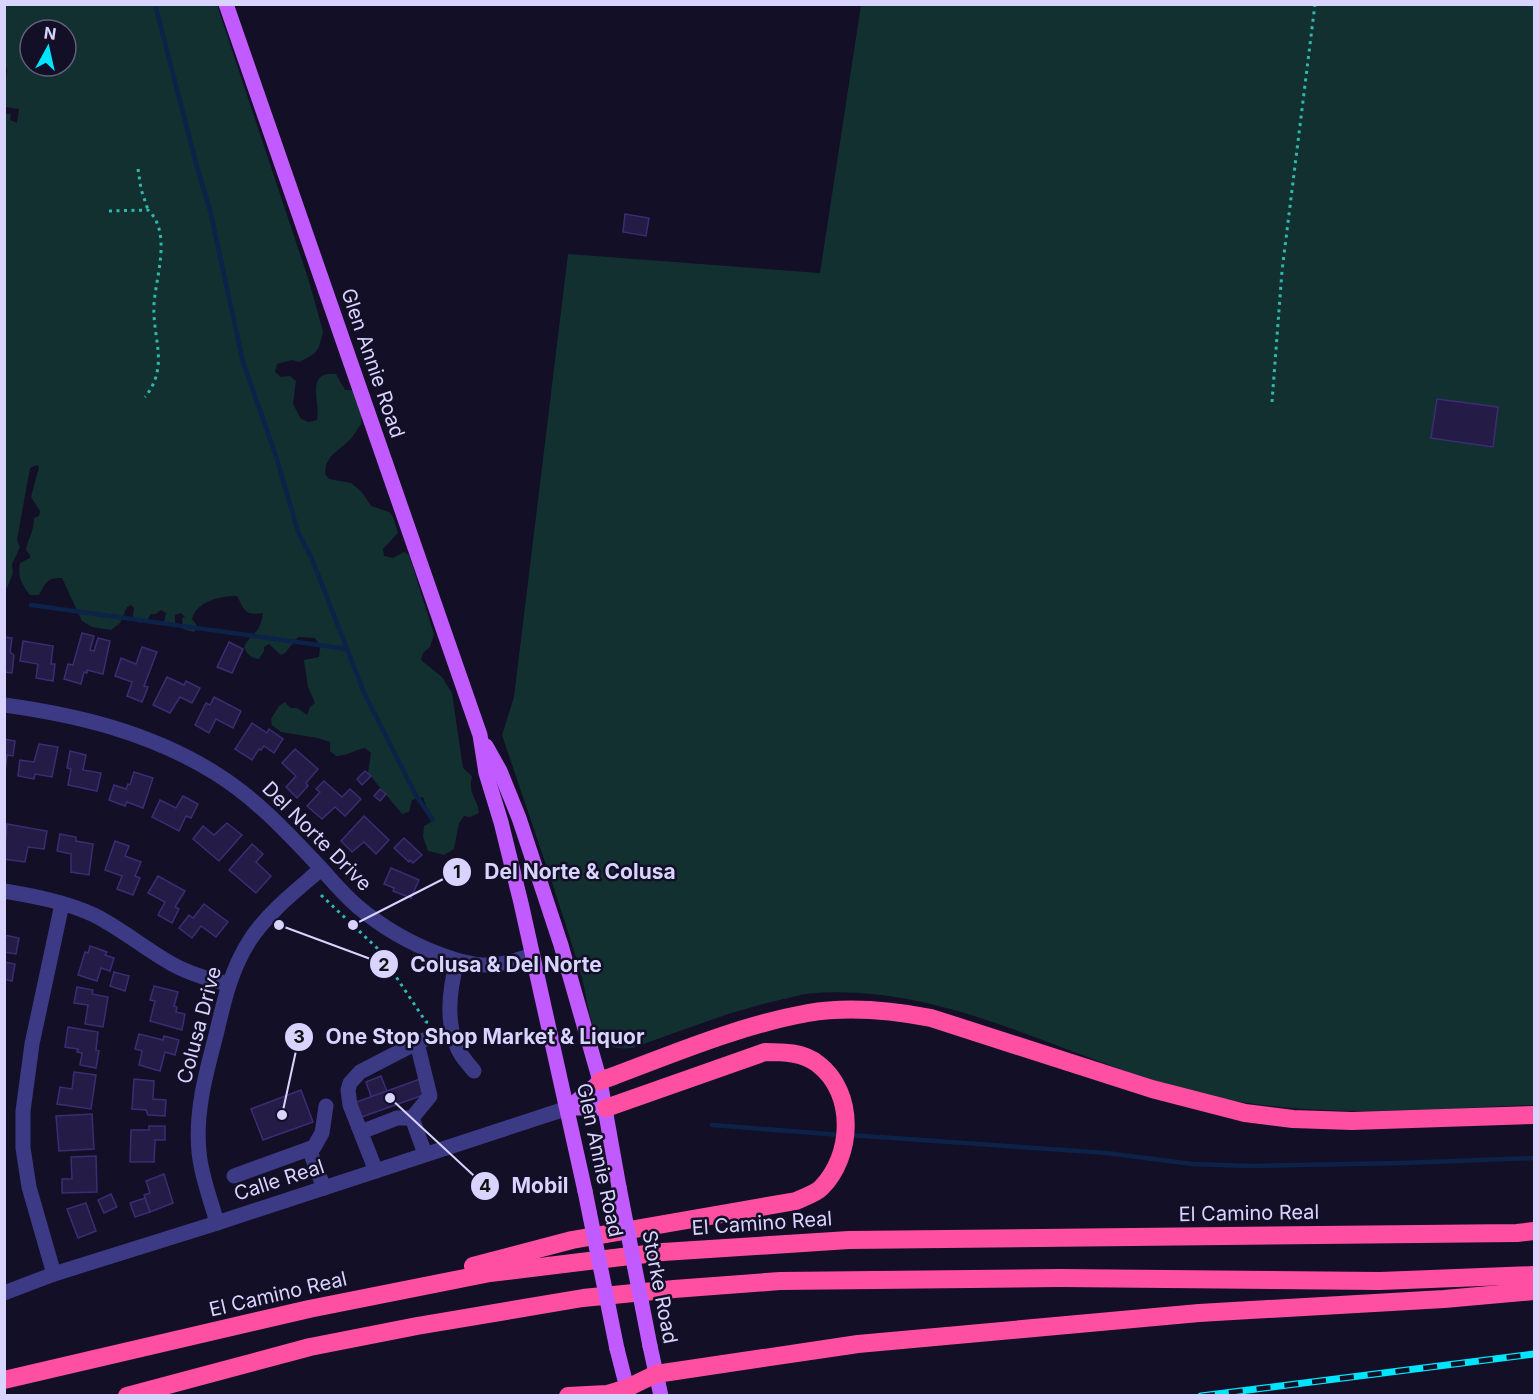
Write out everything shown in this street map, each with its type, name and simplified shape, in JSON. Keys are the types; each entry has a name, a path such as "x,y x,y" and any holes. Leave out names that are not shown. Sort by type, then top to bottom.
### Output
{"highway":[{"path":"600,1082 740,1029 809,1013 856,1009 897,1011 931,1018 1152,1089 1245,1113 1293,1119 1352,1121 1534,1115"},
{"path":"309,1309 572,1240 796,1201 819,1190 832,1175 846,1132 842,1098 832,1080 818,1063 791,1052 765,1052 606,1108"},
{"name":"El Camino Real","path":"4,1380 309,1309 490,1273 652,1253 849,1240 1534,1231"},
{"path":"127,1395 310,1347 417,1326 583,1298 674,1288 780,1281 1072,1278 1380,1281 1534,1275"},
{"path":"568,1395 628,1392 656,1374 858,1344 1199,1313 1444,1299 1534,1291"}],"main road":[{"name":"Glen Annie Road","path":"226,4 480,735 500,771 536,866 600,1082 619,1187"},
{"name":"Glen Annie Road","path":"480,735 486,773 515,874 531,955 568,1108 628,1392"},
{"path":"568,1108 600,1082"},
{"path":"568,1108 606,1108"},
{"name":"Storke Road","path":"619,1187 661,1395"}],"street":[{"name":"Del Norte Drive","path":"4,705 103,724 135,734 215,772 255,802 281,826 352,901 387,928 420,947 457,961 487,965 507,963 531,955"},
{"name":"Colusa Drive","path":"217,1223 203,1174 198,1131 205,1077 228,984 250,939 268,917 321,869"},
{"path":"4,891 62,904 103,920 182,969 228,984"},
{"path":"54,1274 29,1187 23,1148 22,1111 32,1044 62,904"},
{"path":"457,961 450,1009 453,1034 456,1046 474,1071"},
{"path":"376,1171 348,1097 350,1083 360,1072 416,1043 435,1036 453,1034"},
{"path":"412,1118 430,1096 416,1043"},
{"path":"234,1176 314,1147 320,1139 327,1106"},
{"name":"Calle Real","path":"4,1293 54,1274 568,1108"},
{"path":"361,1132 397,1118 412,1118"},
{"path":"412,1118 425,1154"},
{"path":"309,1149 324,1188"}],"path":[{"path":"1272,402 1282,271 1315,4"},
{"path":"138,170 141,189 148,210 157,223 160,242 154,306 158,336 158,368 153,387 145,397"},
{"path":"110,210 148,210"},
{"path":"321,895 377,948 426,1022 434,1023"}],"green space":[{"path":"5,5 217,5 308,278 323,332 319,347 314,354 300,362 292,360 277,364 275,372 281,377 290,376 296,381 293,404 301,419 309,422 317,420 317,383 326,374 336,374 345,390 352,390 363,405 361,424 351,439 331,456 326,465 325,474 329,479 351,483 361,491 371,506 389,512 393,517 398,533 383,549 384,556 393,558 404,552 409,555 434,634 430,647 423,653 421,660 442,677 452,693 463,768 472,776 471,788 479,813 470,817 464,816 459,823 454,849 444,855 428,851 423,837 424,826 431,822 423,797 412,800 409,812 402,814 368,773 371,753 365,748 336,756 330,751 330,742 281,732 272,725 271,719 279,706 285,702 290,708 297,708 307,715 310,707 315,703 308,687 304,660 319,657 320,646 315,638 298,637 281,655 269,644 264,647 259,659 252,657 244,647 258,629 263,613 249,613 237,596 210,601 199,608 192,619 198,627 194,632 183,629 182,618 185,617 181,613 175,615 175,624 171,626 164,623 166,613 161,610 156,614 151,614 147,620 140,623 135,621 134,608 131,605 127,607 120,623 111,630 92,627 82,621 62,578 48,582 39,595 30,595 21,580 19,568 20,563 30,558 26,550 34,518 39,516 40,511 31,497 39,467 37,465 30,468 17,540 20,547 12,564 13,573 7,588 5,587 4,113 11,114 10,120 17,123 19,109 5,107 7,69 4,68"},
{"path":"861,5 1534,5 1534,1105 1372,1111 1291,1108 1250,1103 1210,1096 1161,1083 967,1014 918,1001 867,994 800,995 689,1027 633,1048 611,1047 603,1042 596,1033 563,917 502,735 514,697 568,254 820,273"}],"building":[{"path":"625,214 649,218 646,236 623,232"},
{"path":"1437,399 1498,407 1493,447 1431,438"},
{"path":"82,633 94,636 90,650 94,651 98,638 110,641 103,674 87,670 87,673 84,672 81,684 64,679 68,664 73,665"},
{"path":"4,637 12,638 10,652 14,655 12,673 4,672"},
{"path":"23,641 53,646 51,664 55,664 53,681 36,678 38,664 20,661"},
{"path":"229,642 243,649 232,673 217,667"},
{"path":"142,647 157,652 144,686 148,687 142,702 127,696 132,682 115,676 121,658 136,664"},
{"path":"167,677 184,685 186,681 200,688 192,703 180,697 170,713 153,705"},
{"path":"214,697 241,711 233,728 216,719 209,733 195,725 206,703 210,705"},
{"path":"252,723 267,733 269,729 283,739 274,753 264,746 261,750 259,749 252,760 235,749"},
{"path":"4,739 15,741 13,756 7,755 5,772"},
{"path":"39,744 58,747 52,777 35,774 34,779 18,776 20,760 34,762"},
{"path":"295,749 318,769 306,783 308,786 297,798 286,787 296,776 282,763"},
{"path":"70,751 86,755 83,770 101,773 97,791 68,785 71,769 67,768"},
{"path":"365,771 371,776 362,785 357,779"},
{"path":"134,772 153,778 143,808 127,802 125,806 109,800 114,785 126,789 128,784 130,785"},
{"path":"324,781 342,797 350,789 361,799 345,816 335,807 322,819 307,806 320,792 316,789"},
{"path":"380,789 386,794 380,801 374,796"},
{"path":"183,796 198,804 191,818 186,816 179,831 152,817 160,800 176,808"},
{"path":"364,816 389,840 376,854 364,842 352,852 341,841"},
{"path":"227,823 242,835 219,861 193,839 203,826 214,835"},
{"path":"7,824 47,831 44,849 28,847 25,862 4,859"},
{"path":"60,834 76,837 76,841 93,844 89,875 71,872 71,854 57,851"},
{"path":"404,838 422,855 413,863 394,848"},
{"path":"115,841 129,846 125,856 141,862 135,876 140,878 133,895 117,889 122,876 105,870"},
{"path":"252,844 263,854 256,862 271,876 256,893 229,870"},
{"path":"391,868 419,880 411,898 393,891 394,888 384,884"},
{"path":"158,876 185,891 175,907 179,909 172,923 158,915 165,902 148,893"},
{"path":"204,904 228,922 216,937 201,926 192,938 179,928 189,915 193,918"},
{"path":"4,935 19,938 16,954 4,952"},
{"path":"90,946 107,952 105,955 114,958 110,971 101,968 97,981 78,975 85,952 88,953"},
{"path":"4,962 15,964 12,981 4,979"},
{"path":"114,972 129,976 125,991 110,986"},
{"path":"154,986 178,992 174,1006 177,1007 176,1012 185,1014 182,1030 150,1021 155,1001 150,1000"},
{"path":"77,987 93,990 92,994 108,997 103,1027 85,1024 88,1005 74,1003"},
{"path":"68,1027 98,1032 96,1050 99,1051 96,1068 80,1065 82,1053 77,1052 78,1049 65,1047"},
{"path":"139,1034 163,1040 164,1036 179,1040 175,1055 165,1052 160,1071 139,1065 142,1051 135,1049"},
{"path":"74,1072 96,1075 91,1109 57,1104 60,1087 72,1089"},
{"path":"381,1076 390,1099 374,1105 366,1082"},
{"path":"423,1078 429,1093 356,1119 351,1104"},
{"path":"134,1079 154,1081 153,1099 166,1100 165,1116 148,1115 146,1110 132,1109"},
{"path":"301,1090 313,1122 263,1140 251,1109"},
{"path":"92,1114 94,1149 59,1151 56,1116"},
{"path":"149,1126 165,1126 165,1140 155,1140 154,1162 130,1162 131,1130 149,1130"},
{"path":"96,1156 97,1192 62,1193 62,1179 72,1179 71,1157"},
{"path":"164,1174 173,1203 150,1212 144,1195 150,1193 146,1181"},
{"path":"111,1194 117,1207 104,1213 98,1200"},
{"path":"145,1198 150,1212 135,1217 130,1203"},
{"path":"86,1203 96,1231 78,1238 67,1209"}],"waterway":[{"path":"155,4 210,210 243,362 276,456 298,532 312,559 365,695 417,797 433,820"},
{"path":"31,605 347,649"},
{"path":"712,1125 841,1135"},
{"path":"849,1135 1107,1153 1192,1164 1251,1166 1534,1158"}],"railway":[{"path":"1201,1396 1534,1354"}],"place":[{"name":"Colusa & Del Norte","path":"279,925"},
{"name":"Del Norte & Colusa","path":"353,925"},
{"name":"Mobil","path":"390,1098"},
{"name":"One Stop Shop Market & Liquor","path":"282,1115"}]}
